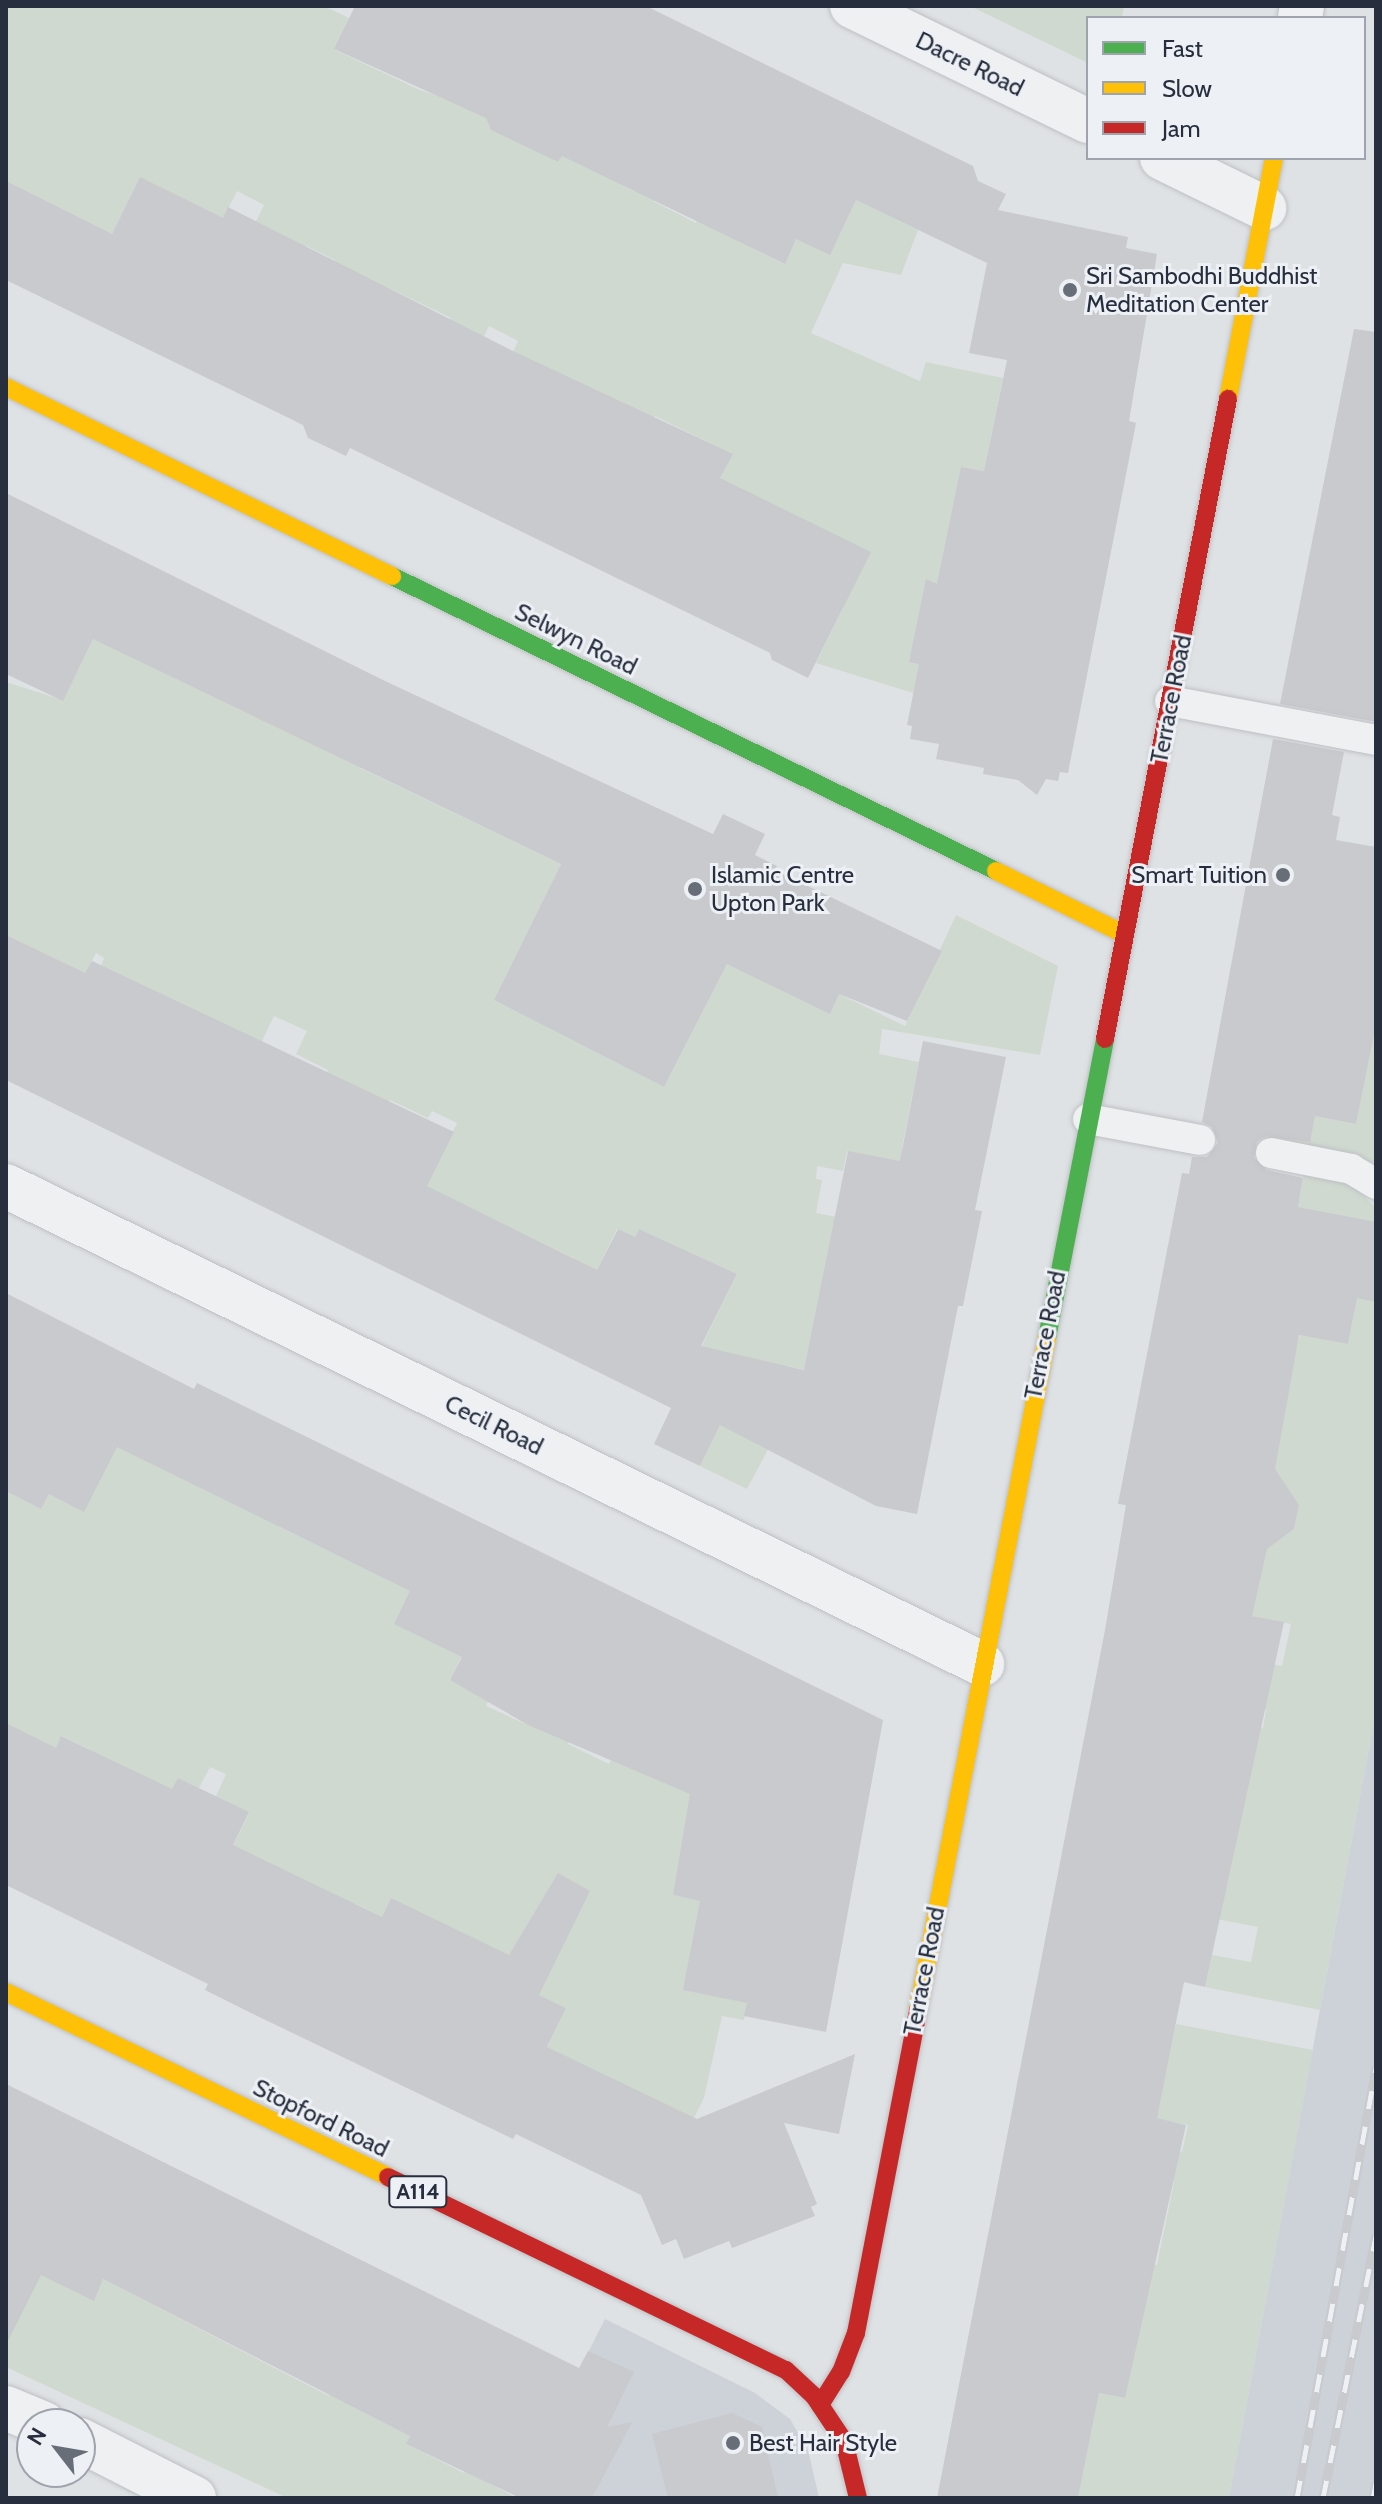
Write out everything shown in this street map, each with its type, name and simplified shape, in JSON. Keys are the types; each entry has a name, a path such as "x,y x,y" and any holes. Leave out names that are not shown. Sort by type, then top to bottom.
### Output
{"street":[{"name":"Dacre Road","path":"852,6 1086,120"},
{"path":"1166,160 1264,208"},
{"name":"Terrace Road","path":"820,2405 841,2372 856,2333 982,1664 1274,160"},
{"name":"Selwyn Road","path":"6,387 1124,934"},
{"name":"Cecil Road","path":"6,1186 982,1664"},
{"name":"Stopford Road","path":"6,1992 786,2370 820,2405"},
{"name":"A114","path":"820,2405 844,2441 858,2498"},
{"path":"96,2448 194,2498"}],"lane":[{"path":"1170,701 1376,740"},
{"path":"1088,1119 1200,1140"},
{"path":"1271,1153 1351,1169 1376,1184"}],"shaded area":[{"path":"6,6 324,6 349,18 335,50 420,90 483,111 489,125 558,162 574,131 619,167 620,184 634,191 666,175 653,201 696,223 709,197 752,248 784,264 796,239 830,254 856,200 918,230 901,275 843,263 811,333 920,381 926,362 1003,378 984,471 961,467 934,666 990,708 913,693 816,663 843,608 698,523 732,454 655,416 642,445 501,377 518,341 489,326 451,402 418,386 451,318 391,289 381,308 324,285 335,260 307,246 268,324 245,244 264,205 237,191 190,285 140,177 109,240 6,181"},
{"path":"970,6 1124,6 1122,16 1086,16 1086,62"},
{"path":"100,625 392,702 360,768 561,864 494,1000 664,1087 769,882 830,1013 839,994 905,1026 956,915 1058,966 1040,1055 882,1029 879,1054 919,1062 902,1147 906,1163 847,1151 843,1171 817,1166 816,1179 822,1180 816,1213 894,1228 829,1247 806,1370 788,1366 783,1421 747,1489 700,1466 730,1404 678,1395 737,1274 639,1229 635,1237 617,1229 590,1284 539,1332 574,1258 467,1206 424,1192 457,1123 432,1111 428,1118 390,1100 359,1160 299,1131 328,1070 296,1054 307,1031 274,1016 234,1099 101,966 104,958 96,953 85,974 6,935 6,682 63,700"},
{"path":"1376,980 1376,1163 1260,1137 1285,1110 1356,1124 1371,1047"},
{"path":"1305,1170 1350,1183 1376,1208 1376,1710 1320,2010 1205,1987 1212,1955 1251,1962 1258,1927 1211,1918 1250,1726 1263,1728 1266,1710 1226,1702 1179,1646 1282,1666 1291,1624 1252,1616 1244,1534 1279,1540 1294,1529 1299,1505 1289,1490 1253,1483 1300,1335 1348,1344 1354,1314 1317,1308 1338,1215 1298,1207"},
{"path":"6,1398 12,1494 41,1509 49,1494 118,1445 312,1457 279,1527 478,1623 450,1680 489,1699 486,1706 528,1725 566,1645 583,1715 568,1744 609,1764 646,1689 723,1688 673,1895 710,1903 747,2003 744,2020 722,2016 704,2098 683,2140 559,2072 526,2139 520,2136 540,2062 566,2008 539,1995 511,1952 506,1959 391,1898 382,1917 356,1904 209,1895 249,1813 216,1796 226,1774 210,1767 199,1788 178,1778 146,1843 91,1750 62,1736 51,1758 6,1723"},
{"path":"1376,1710 1376,2498 1229,2498 1320,2010"},
{"path":"1176,2024 1313,2050 1229,2498 1078,2498 1099,2393 1125,2398 1066,2247 1157,2265 1174,2182 1083,2163 1129,2141 1182,2152 1188,2125 1016,2089 1018,2076 1159,2104"},
{"path":"78,2198 94,2300 103,2279 329,2396 341,2373 436,2383 406,2444 464,2473 495,2413 491,2484 516,2498 287,2498 6,2367 6,2232"},
{"path":"605,2319 755,2393 790,2419 808,2450 819,2498 516,2496"}],"building":[{"path":"355,6 646,6 973,166 978,181 1006,194 998,210 1128,237 1126,248 1157,254 1129,421 1136,423 1068,773 1060,772 1058,781 1046,779 1037,795 1018,780 983,774 984,768 936,759 939,744 910,739 912,726 907,725 919,664 909,662 926,579 937,584 961,467 984,471 1007,360 969,353 987,263 856,200 830,255 796,239 785,264 562,156 558,162 491,130 486,118 334,49"},
{"path":"140,177 223,218 228,207 513,351 733,454 720,478 871,552 808,678 772,660 770,653 350,448 346,456 308,438 303,425 6,280 6,181 112,234"},
{"path":"1354,329 1376,332 1376,722 1280,704"},
{"path":"6,493 385,681 713,834 723,814 765,834 755,855 777,866 775,870 942,951 907,1021 839,994 830,1014 727,964 664,1087 494,1000 561,864 93,639 63,701 6,674"},
{"path":"1273,739 1344,752 1332,815 1340,817 1336,840 1376,847 1376,1024 1356,1124 1315,1116 1310,1142 1266,1136 1257,1142 1254,1158 1267,1170 1303,1178 1298,1207 1376,1222 1376,1302 1357,1298 1348,1344 1299,1335 1275,1469 1299,1505 1294,1529 1267,1549 1252,1616 1284,1622 1205,1987 1184,1982 1157,2118 1186,2125 1125,2398 1099,2393 1078,2498 937,2498 1105,1630 1126,1505 1118,1504 1182,1173 1189,1174 1192,1157 1207,1157 1218,1143 1212,1127 1202,1122"},
{"path":"6,935 85,973 92,961 454,1132 427,1186 597,1270 618,1229 635,1237 639,1229 737,1274 701,1346 804,1370 848,1151 900,1161 923,1041 1006,1057 975,1210 982,1211 963,1306 958,1306 917,1514 876,1506 720,1425 700,1466 654,1444 671,1408 6,1080"},
{"path":"6,1293 194,1389 197,1383 883,1720 826,2032 744,2016 747,2003 683,1990 700,1901 673,1895 690,1794 528,1725 450,1680 462,1657 394,1624 410,1591 117,1447 84,1512 49,1494 41,1509 6,1491"},
{"path":"6,1723 56,1748 61,1736 172,1789 178,1778 249,1812 233,1845 382,1917 391,1898 509,1955 558,1873 590,1891 539,1995 566,2008 547,2047 697,2119 855,2054 839,2134 784,2123 817,2204 811,2207 815,2216 732,2248 729,2241 684,2259 676,2239 662,2245 641,2195 516,2134 513,2139 253,2014 205,1990 208,1984 6,1885"},
{"path":"6,2084 579,2368 588,2351 634,2372 607,2427 632,2422 592,2498 520,2498 406,2444 410,2436 103,2279 94,2301 41,2275 6,2345"},
{"path":"732,2413 762,2427 778,2498 668,2498 652,2434"}],"railway":[{"path":"1297,2498 1376,2066"},
{"path":"1323,2498 1376,2234"},
{"path":"1373,2498 1376,2482"}],"traffic: fast":[{"path":"392,576 996,871"},
{"path":"1047,1338 1105,1039"}],"traffic: slow":[{"path":"1228,399 1274,160"},
{"path":"6,387 392,576"},
{"path":"996,871 1124,934"},
{"path":"918,2010 1047,1338"},
{"path":"6,1992 388,2177"}],"traffic: jam":[{"path":"1105,1039 1228,399"},
{"path":"820,2405 841,2372 856,2333 918,2010"},
{"path":"388,2177 786,2370 814,2396 844,2441 858,2498"}],"place":[{"name":"Sri Sambodhi Buddhist Meditation Center","path":"1070,290"},
{"name":"Smart Tuition","path":"1283,875"},
{"name":"Islamic Centre Upton Park","path":"695,889"},
{"name":"Best Hair Style","path":"733,2443"}]}
